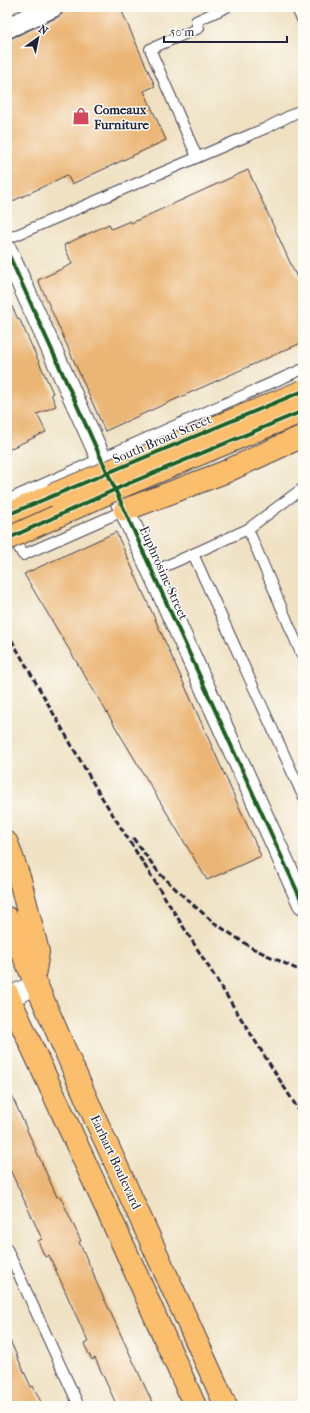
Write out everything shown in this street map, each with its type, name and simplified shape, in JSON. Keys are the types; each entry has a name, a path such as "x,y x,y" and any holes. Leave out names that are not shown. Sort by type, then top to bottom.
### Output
{"main road":[{"name":"South Broad Street","path":"7,515 303,391"},
{"path":"7,539 125,485 303,411"},
{"path":"125,510 225,472 303,436"},
{"path":"7,507 52,495"},
{"path":"7,556 42,524"},
{"path":"7,842 20,880 38,952 35,982"},
{"name":"Earhart Boulevard","path":"7,918 226,1406"},
{"path":"8,996 195,1406"},
{"path":"124,1249 150,1238"}],"street":[{"path":"7,28 53,7"},
{"name":"Euphrosine Street","path":"7,251 303,904"},
{"path":"7,527 110,480 303,400"},
{"path":"8,996 35,982"}],"lane":[{"path":"198,157 150,49 199,28 196,22 227,7"},
{"path":"296,7 303,21"},
{"path":"7,239 266,128 303,109"},
{"path":"7,500 303,369"},
{"path":"152,572 248,529 303,488"},
{"path":"7,527 24,555 125,510"},
{"path":"248,529 303,658"},
{"path":"193,554 303,796"},
{"path":"7,1249 79,1406"}],"building":[{"name":"Comeaux Furniture","path":"70,7 120,7 155,86 144,91 166,140 72,184 67,175 11,202 7,194 7,39 58,17 64,10"},
{"path":"248,170 303,291 303,342 105,431 38,280 72,264 64,245 109,224 111,229 130,221 131,223"},
{"path":"7,296 18,319 19,318 53,393 51,394 56,406 37,414 46,432 7,450"},
{"path":"116,532 261,856 207,880 24,574"},
{"path":"7,1085 57,1197 60,1196 81,1241 79,1242 94,1277 154,1406 117,1406 95,1358 92,1360 84,1344 88,1342 49,1255 45,1257 38,1241 42,1239 7,1163"},
{"path":"7,1334 31,1387 33,1386 43,1406 13,1406 7,1393"}],"railway":[{"path":"7,632 96,788 303,1117"},
{"path":"133,838 159,873 213,922 252,948 303,972"}],"cycle path":[{"path":"7,251 303,904"},
{"path":"7,515 303,391"},
{"path":"7,539 125,485 303,411"}],"place":[{"name":"Comeaux Furniture","path":"81,116"}]}
